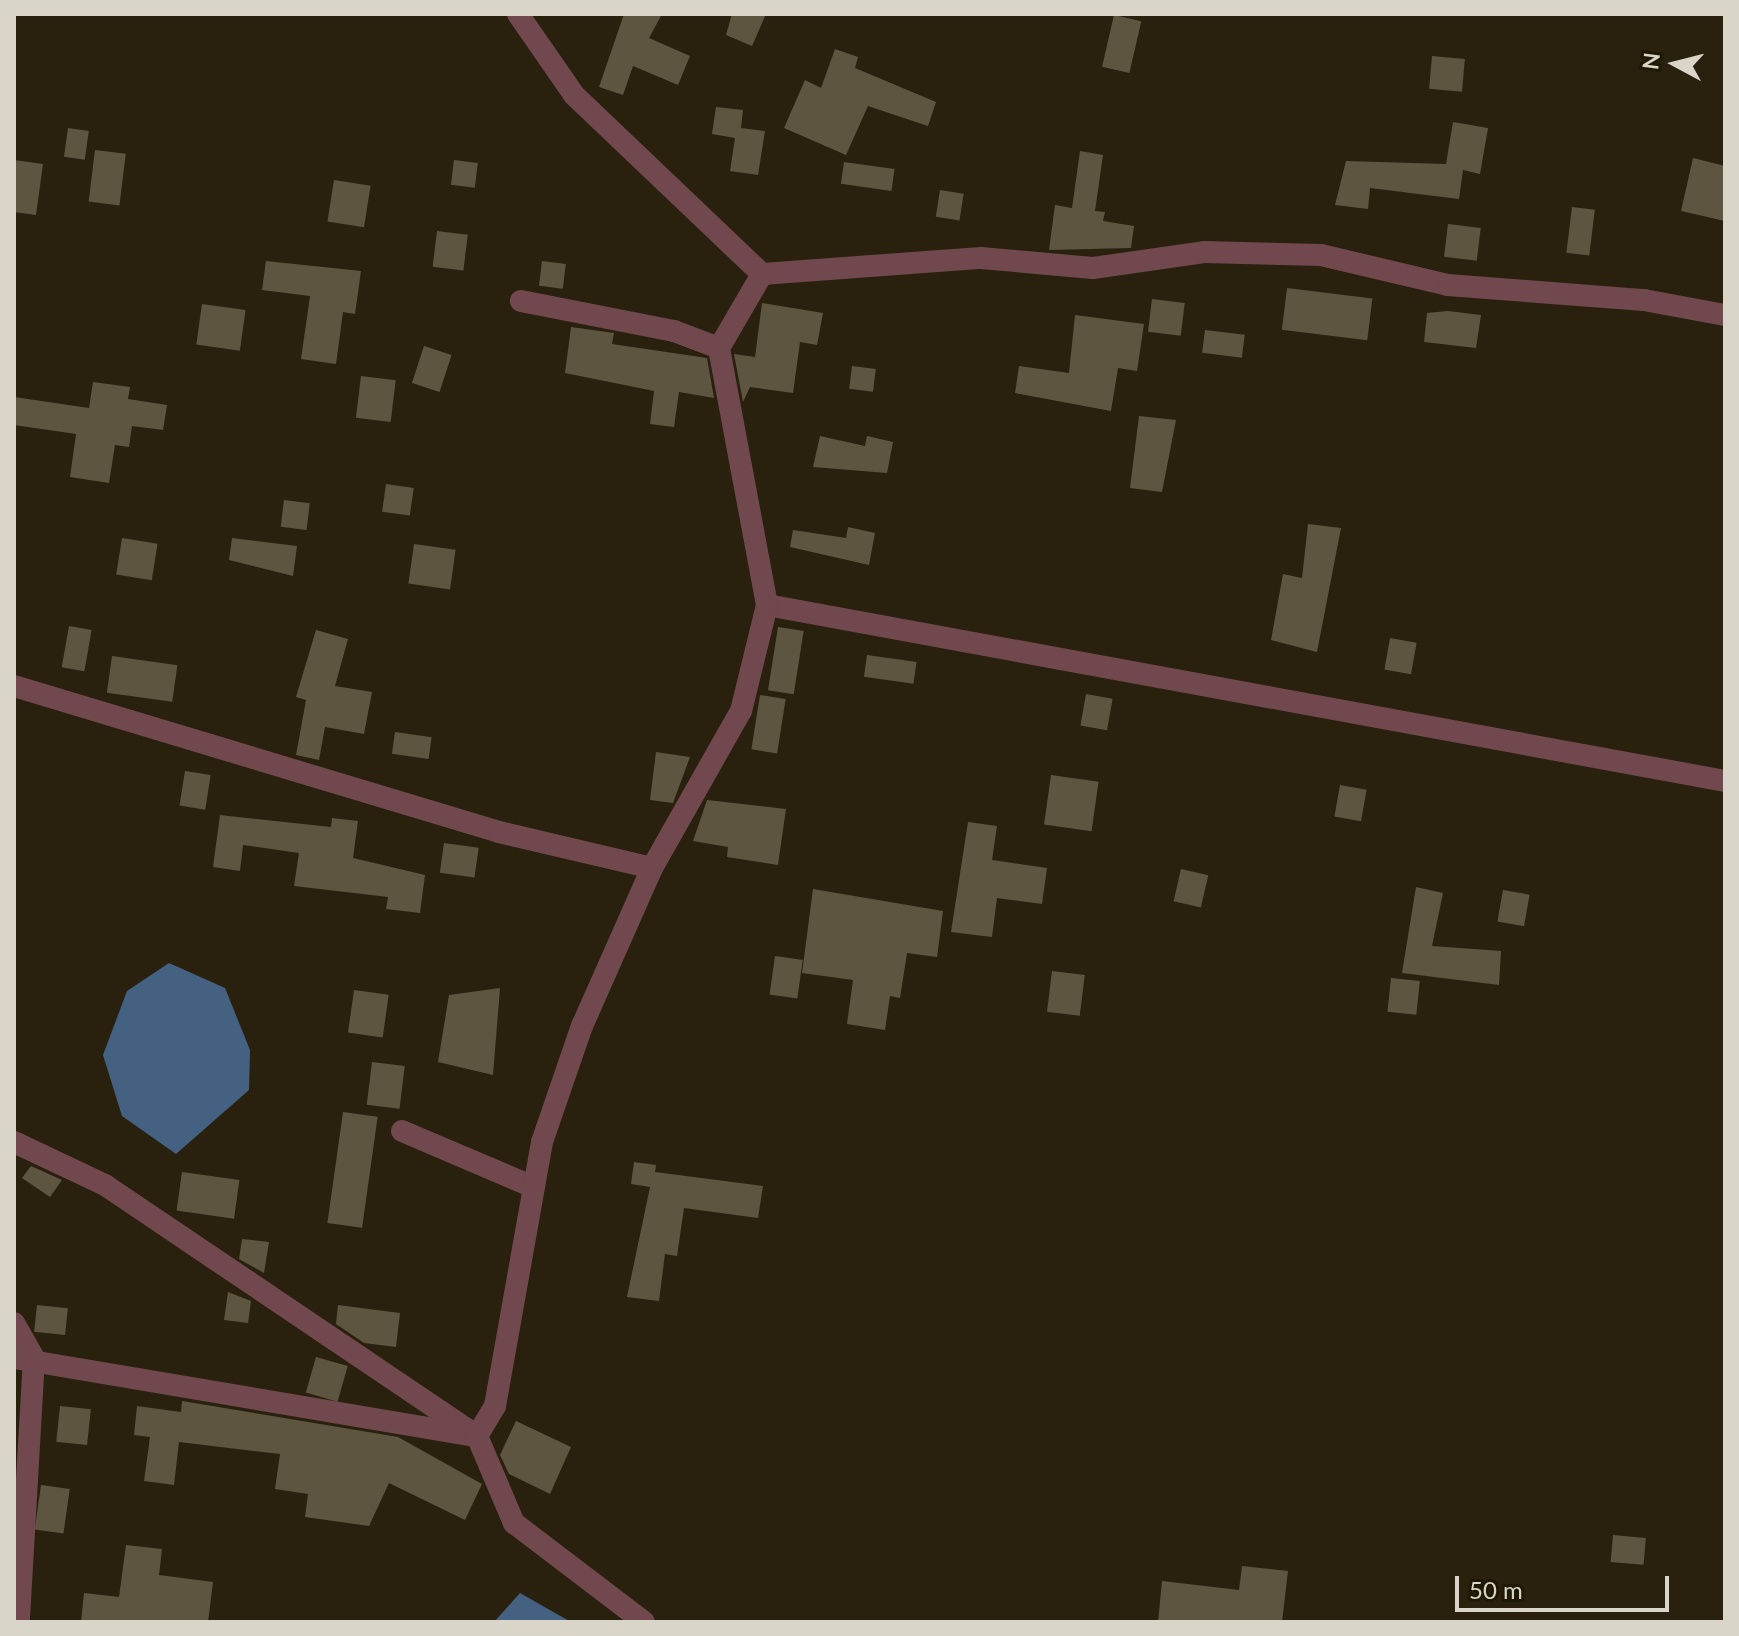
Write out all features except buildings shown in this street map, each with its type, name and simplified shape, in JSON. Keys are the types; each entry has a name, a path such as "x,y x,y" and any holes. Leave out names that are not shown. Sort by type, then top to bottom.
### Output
{"street":[{"path":"518,14 574,95 762,274 981,258 1093,268 1204,252 1321,255 1448,285 1644,300 1725,315"},
{"path":"477,1436 495,1406 533,1187 582,1026 652,868 741,711 767,605 719,348 762,274"},
{"path":"521,301 674,331 719,348"},
{"path":"767,605 1725,781"},
{"path":"14,686 499,832 652,868"},
{"path":"402,1131 533,1187"},
{"path":"14,1142 105,1185 477,1436 514,1523 644,1622"},
{"path":"14,1323 24,1358 19,1622"},
{"path":"24,1358 477,1436"}],"water":[{"path":"169,963 225,988 250,1050 249,1090 176,1154 122,1116 103,1055 127,991"},
{"path":"520,1593 571,1622 494,1622"}]}
